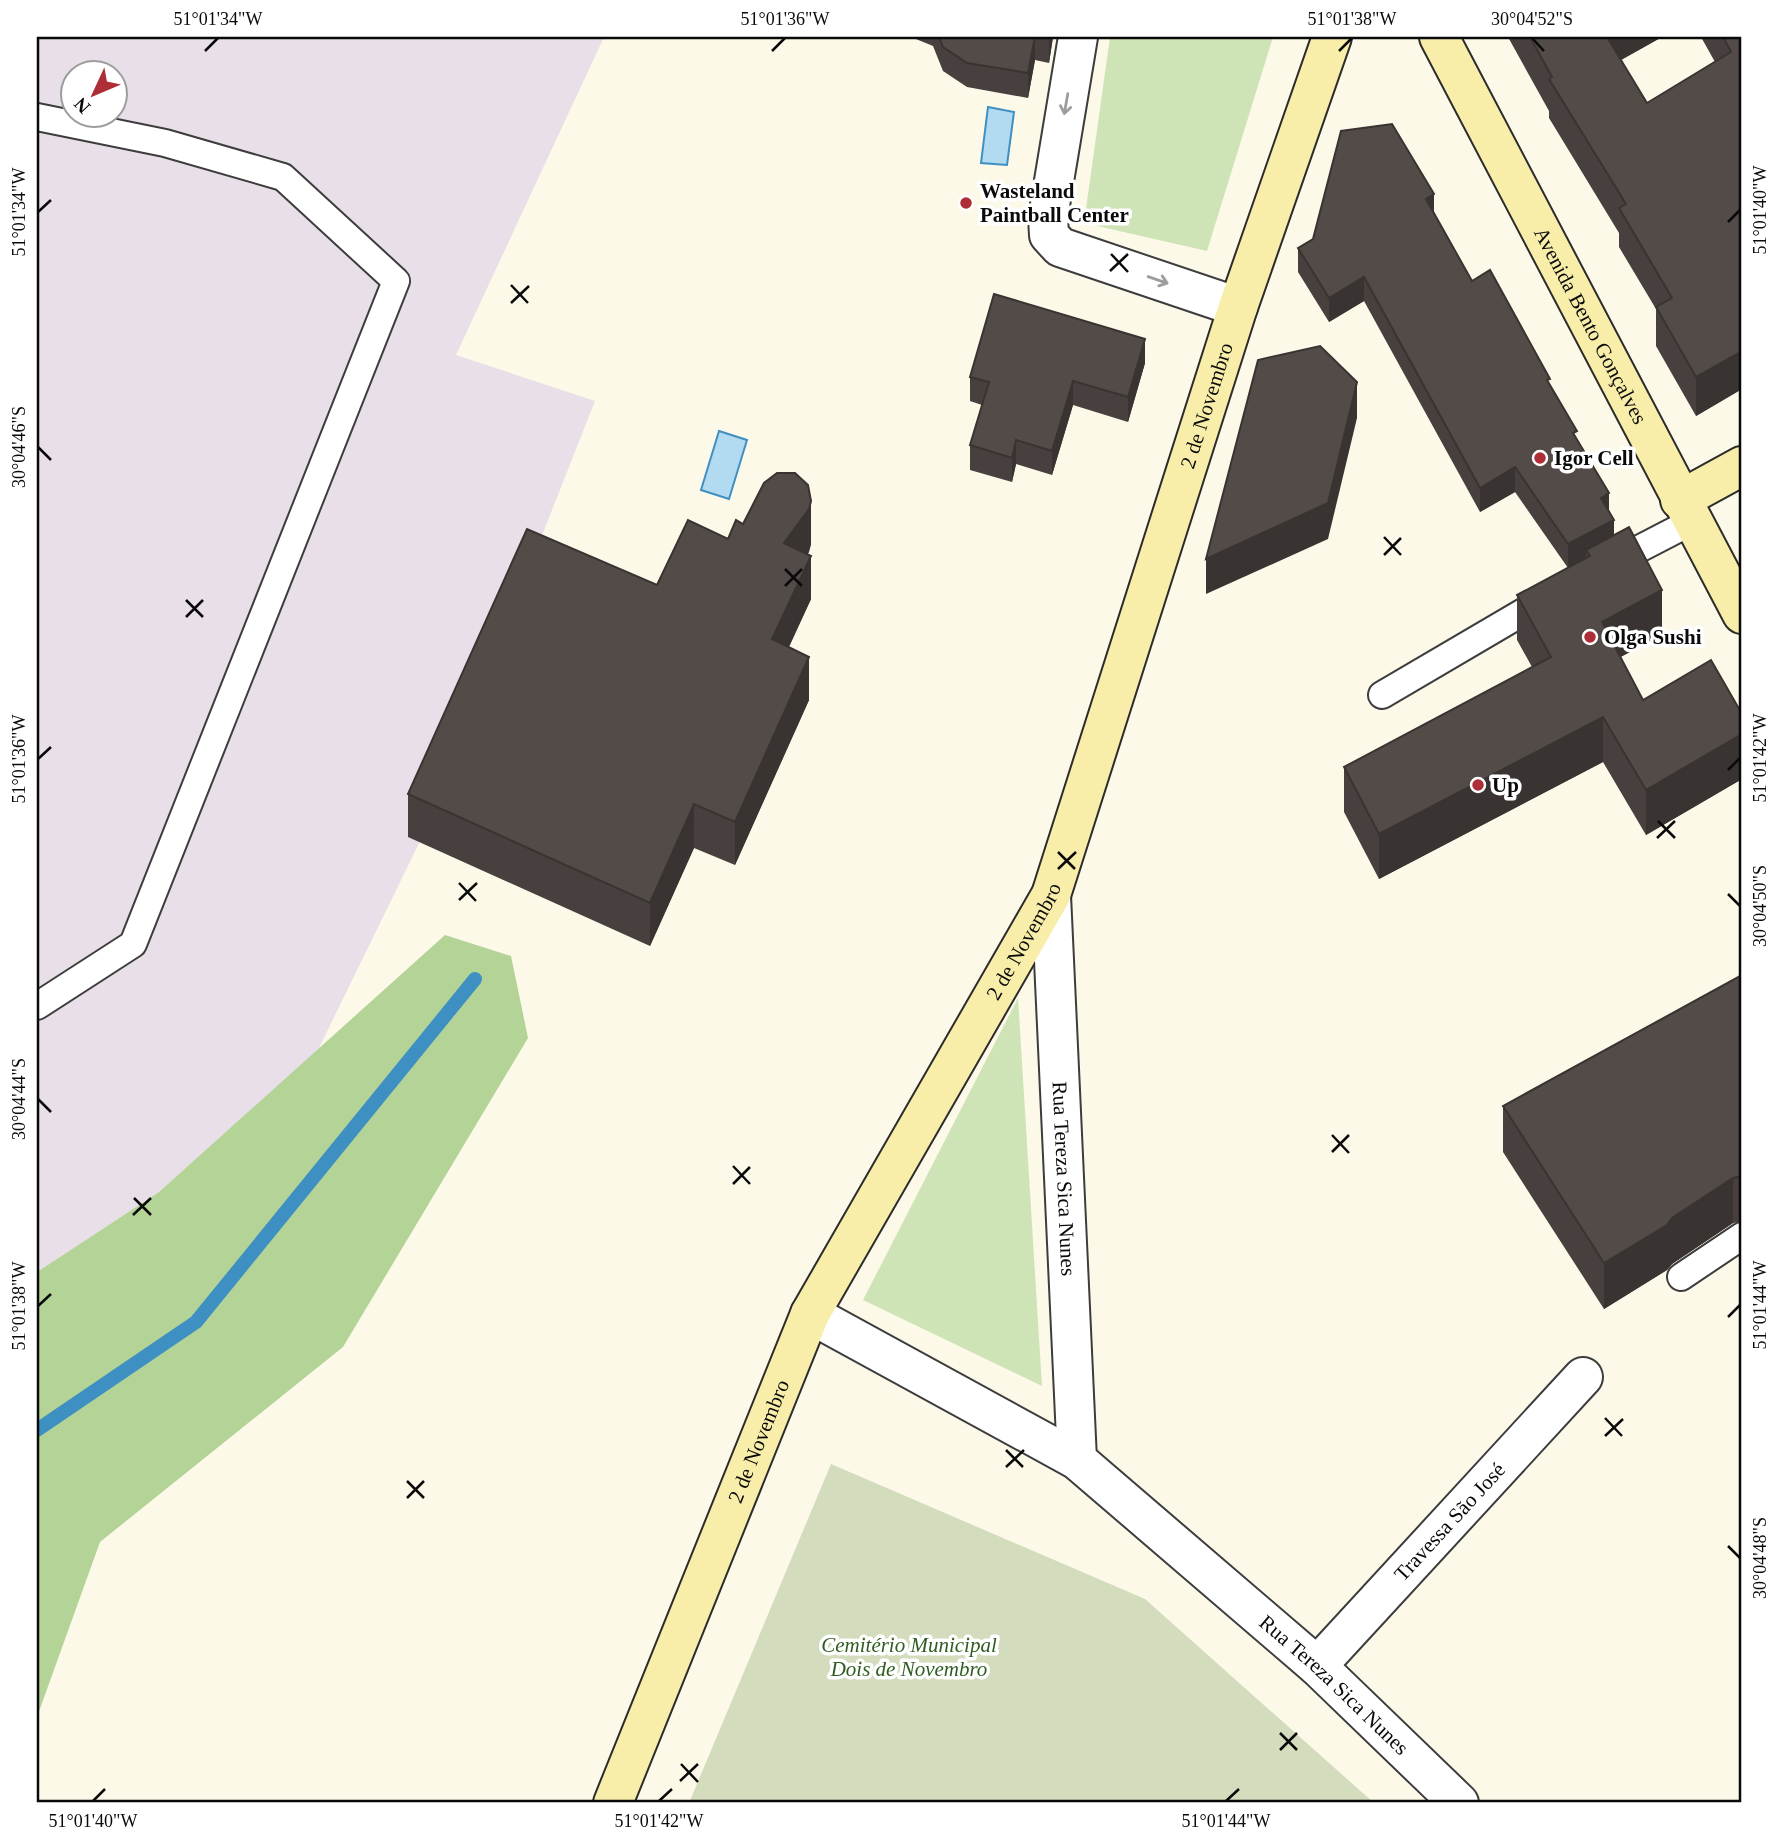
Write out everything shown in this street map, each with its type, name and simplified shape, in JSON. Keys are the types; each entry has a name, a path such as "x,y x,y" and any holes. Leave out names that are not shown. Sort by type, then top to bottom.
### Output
{"street":[{"path":"1078,37 1048,216 1049,235 1060,247 1238,307"},
{"name":"2 de Novembro","path":"613,1803 810,1314 1051,895 1238,307 1332,37"},
{"name":"Avenida Bento Gonçalves","path":"1439,37 1742,614"},
{"path":"1686,510 1742,466"},
{"name":"Rua Tereza Sica Nunes","path":"1051,895 1077,1460"},
{"name":"Rua Tereza Sica Nunes","path":"810,1314 1077,1460 1317,1666 1459,1803"},
{"name":"Travessa São José","path":"1317,1666 1583,1377"}],"lane":[{"path":"37,117 165,143 284,177 396,281 133,944 37,1006"},
{"path":"1382,695 1577,581 1686,510"},
{"path":"1681,1277 1742,1237"}],"shaded area":[{"path":"37,37 604,37 456,355 595,401 427,827 318,1050 159,1192 37,1272"}],"green space":[{"path":"1110,37 1273,37 1207,251 1084,223"},
{"path":"445,935 511,956 528,1038 343,1347 100,1542 37,1717 37,1272 159,1192"},
{"path":"1018,998 1042,1386 863,1300"},
{"name":"Cemitério Municipal Dois de Novembro","path":"831,1464 1145,1599 1374,1803 689,1803"}],"water":[{"path":"988,107 1014,112 1007,165 981,163"},
{"path":"719,431 747,440 729,499 701,490"}],"building":[{"path":"939,37 1035,37 1028,73 967,63 943,47"},
{"path":"1530,37 1607,37 1647,103 1731,52 1723,37 1742,37 1742,351 1696,377 1656,307 1672,298 1619,208 1626,204 1549,79 1552,77"},
{"path":"1392,124 1434,194 1426,199 1472,281 1490,270 1550,379 1547,380 1577,431 1573,433 1609,493 1601,498 1614,520 1568,544 1515,467 1480,488 1364,277 1329,298 1298,248 1313,239 1341,131"},
{"path":"994,294 1145,339 1128,397 1073,381 1052,451 1016,440 1012,458 970,445 989,382 970,377"},
{"path":"1320,346 1357,382 1328,503 1206,559 1258,360"},
{"path":"777,473 795,473 808,485 811,501 809,509 784,543 811,556 772,639 809,657 735,822 694,804 650,903 408,794 527,529 657,585 688,520 728,539 736,520 743,524 764,483"},
{"path":"1629,527 1662,590 1602,622 1643,700 1711,660 1742,714 1742,734 1646,790 1603,717 1379,834 1344,767 1551,657 1517,595 1590,556 1586,550"},
{"path":"1742,975 1742,1176 1733,1178 1672,1218 1667,1225 1604,1263 1503,1106"}],"waterway":[{"path":"37,1430 196,1322 475,979"}],"place":[{"name":"Wasteland Paintball Center","path":"966,203"},
{"name":"Igor Cell","path":"1540,458"},
{"name":"Olga Sushi","path":"1590,637"},
{"name":"Up","path":"1478,785"}]}
